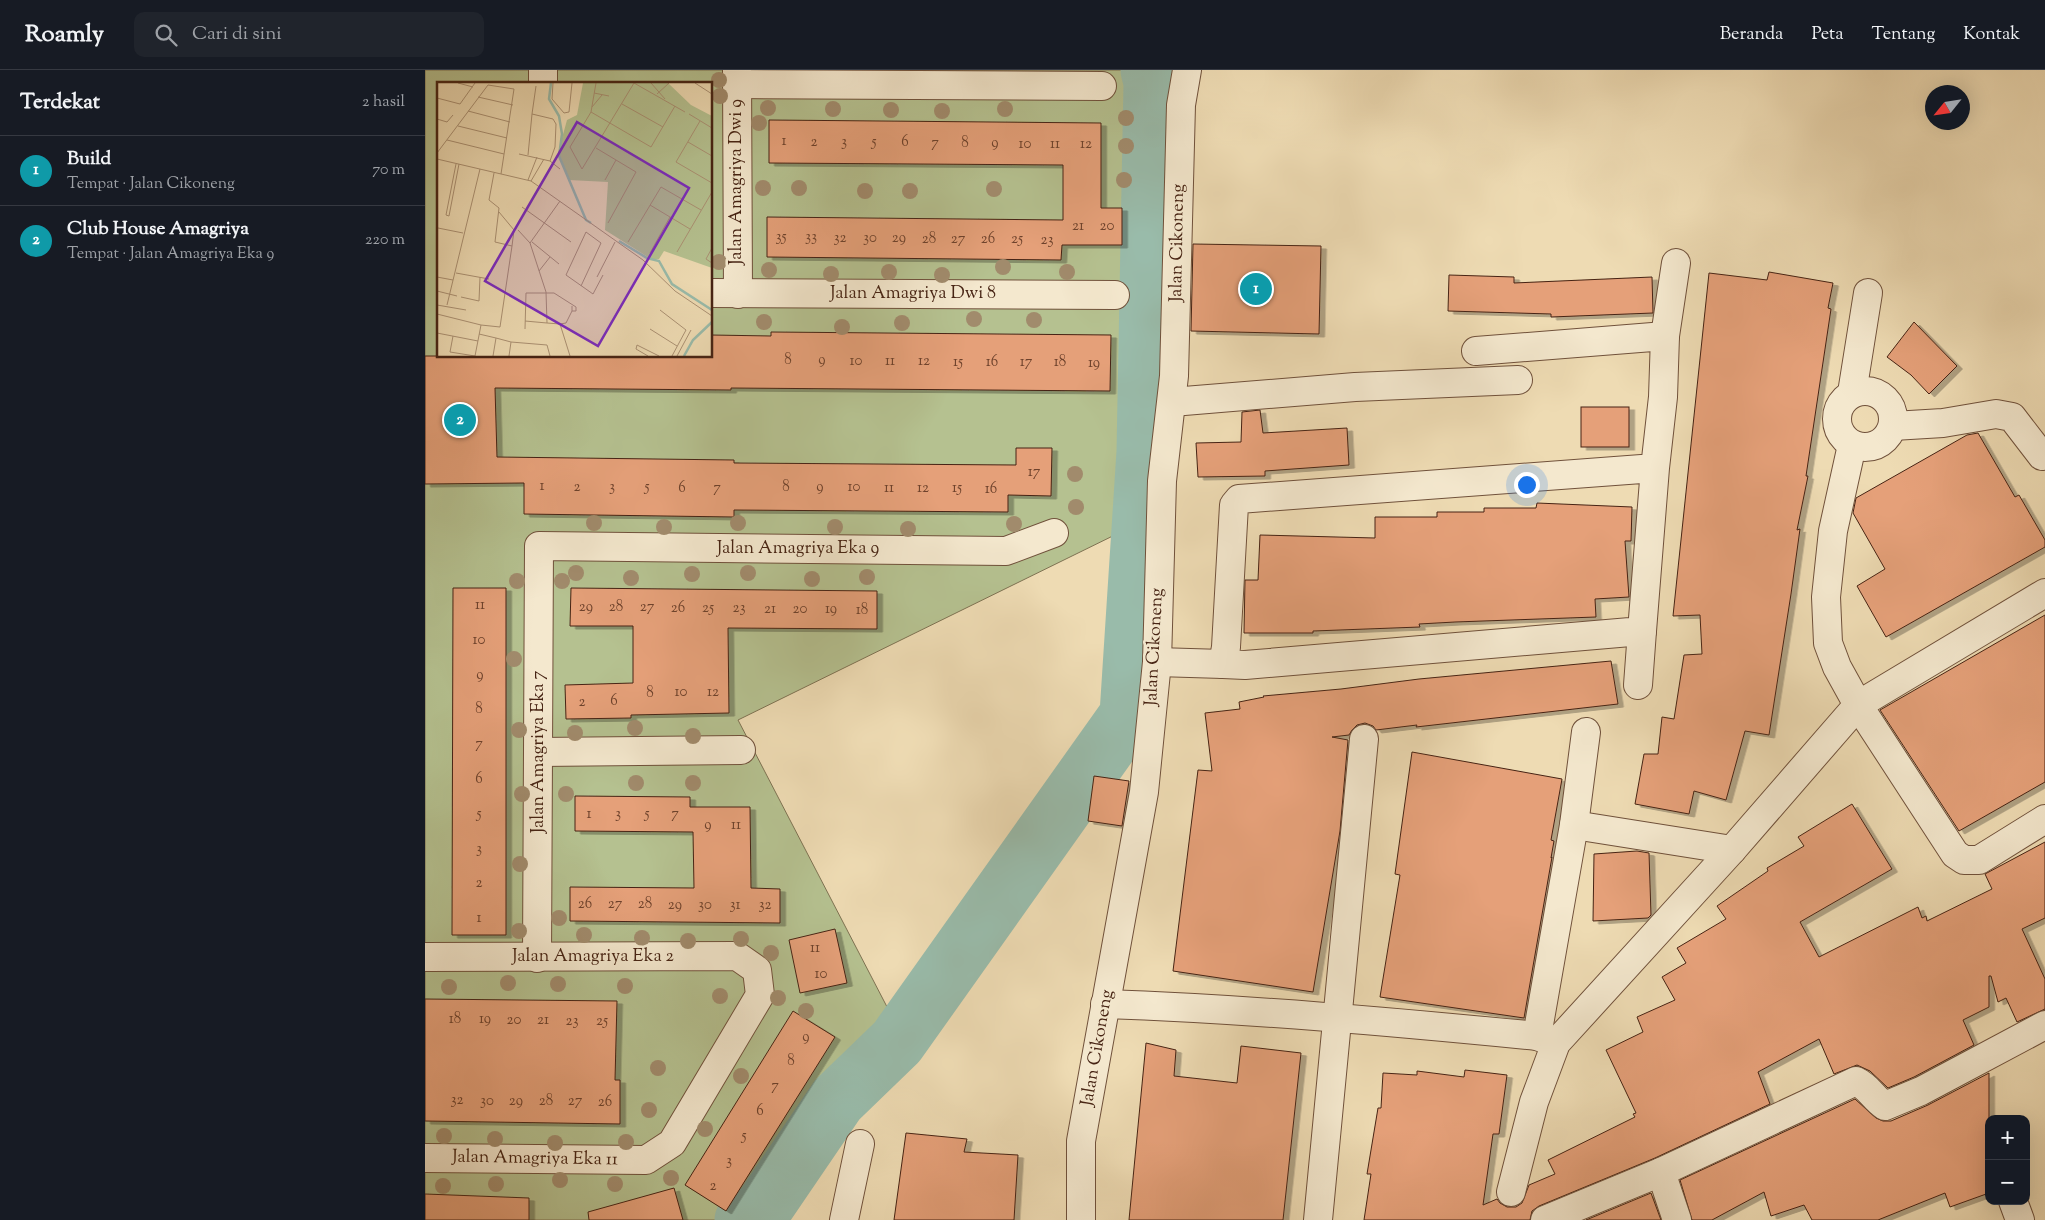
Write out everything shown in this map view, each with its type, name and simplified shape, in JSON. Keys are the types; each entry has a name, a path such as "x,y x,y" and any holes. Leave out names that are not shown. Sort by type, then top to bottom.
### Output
{"street":[{"name":"Jalan Cikoneng","path":"1081,1220 1081,1141 1144,792 1157,662 1162,481 1172,402 1176,326 1181,106 1187,70"},
{"path":"737,77 1102,86"},
{"name":"Jalan Amagriya Dwi 9","path":"725,294 737,77"},
{"path":"1638,685 1655,468 1663,398 1665,336 1676,263"},
{"path":"1852,393 1868,293"},
{"name":"Jalan Amagriya Dwi 8","path":"725,294 1115,295"},
{"path":"1475,350 1665,336"},
{"path":"1172,402 1355,387 1518,380"},
{"path":"1865,390 1877,394 1887,402 1893,413 1893,426 1887,437 1877,445 1864,447 1852,444 1842,436 1837,425 1837,412 1843,401 1852,393 1865,390"},
{"path":"1893,426 1943,423 1996,414 2012,417 2044,458"},
{"path":"1852,444 1833,531 1826,597 1828,643 1837,667 1858,705 1955,854 1964,860 1979,860 2045,819"},
{"path":"1223,664 1226,647 1234,505 1239,499 1655,468"},
{"name":"Jalan Amagriya Eka 9","path":"539,546 1006,551 1054,533"},
{"name":"Jalan Amagriya Eka 7","path":"537,958 539,546"},
{"path":"1547,1040 1732,850 1858,705 2045,593"},
{"path":"1157,662 1245,665 1642,632"},
{"path":"1511,1192 1534,1102 1547,1040 1586,732"},
{"path":"1318,1220 1364,739"},
{"path":"539,752 741,750"},
{"path":"1574,825 1732,850"},
{"name":"Jalan Amagriya Eka 2","path":"425,958 737,956 757,970 760,995 672,1143 646,1160"},
{"path":"1105,1004 1187,1006 1337,1016 1547,1040"},
{"path":"1545,1220 1661,1172 1856,1081 1865,1085 1875,1100 1885,1106 1921,1091 2045,1025"},
{"path":"844,1220 860,1144"},
{"name":"Jalan Amagriya Eka 11","path":"425,1158 646,1160"},
{"path":"1661,1172 1677,1220"},
{"path":"2014,1205 2020,1220"}],"green space":[{"path":"425,70 1140,70 1128,407 1127,529 738,720 898,1028 833,1079 745,1220 425,1220"}],"building":[{"path":"769,120 1101,123 1101,208 1122,208 1122,245 1062,245 1061,260 767,257 767,217 1063,220 1063,165 769,163"},
{"path":"1193,244 1321,246 1319,334 1191,331"},
{"path":"1769,272 1833,283 1828,308 1831,309 1806,476 1808,476 1797,530 1800,529 1769,735 1745,731 1726,800 1694,791 1689,814 1635,804 1644,754 1658,754 1662,717 1674,719 1684,655 1702,654 1700,615 1673,616 1709,273 1767,280"},
{"path":"1449,275 1514,277 1514,283 1652,277 1653,313 1551,317 1551,314 1448,311"},
{"path":"1914,322 1957,366 1929,394 1911,375 1887,357"},
{"path":"771,332 1111,335 1110,391 495,388 497,457 734,460 734,463 1016,465 1016,448 1052,448 1051,496 1008,495 1008,512 734,510 734,517 524,514 524,483 425,484 425,356 437,356 437,358 713,358 713,335 771,336"},
{"path":"1581,407 1629,407 1629,447 1581,447"},
{"path":"1260,410 1263,433 1347,428 1349,465 1265,471 1265,476 1198,477 1196,443 1241,442 1242,412"},
{"path":"1978,433 2015,497 2019,495 2045,540 2045,547 1886,637 1857,586 1885,569 1853,513 1856,498 1967,435"},
{"path":"1537,503 1632,507 1631,541 1625,541 1629,597 1595,599 1596,617 1419,624 1420,627 1313,631 1313,633 1244,633 1245,580 1258,580 1260,535 1375,538 1375,517 1437,517 1437,512 1484,512 1484,508 1536,508"},
{"path":"453,588 506,588 506,935 452,935"},
{"path":"571,588 877,591 877,629 728,628 729,713 631,715 631,718 566,719 565,685 633,683 633,626 570,626"},
{"path":"2045,615 2045,782 1959,831 1880,710"},
{"path":"1611,661 1618,704 1416,727 1417,725 1376,730 1373,726 1365,723 1357,725 1349,735 1332,737 1348,740 1340,831 1313,992 1173,971 1198,770 1212,771 1205,713 1240,709 1239,702 1263,696"},
{"path":"1412,752 1562,779 1551,840 1554,841 1552,857 1524,1018 1380,997 1400,875 1395,874"},
{"path":"1094,776 1129,781 1122,826 1088,821"},
{"path":"575,796 690,797 690,807 750,807 751,888 780,889 780,923 570,921 570,887 694,888 693,832 575,831"},
{"path":"1852,804 1892,869 1800,922 1819,957 1918,907 1922,918 1926,916 1927,921 1992,889 1985,874 2045,842 2045,918 2022,929 2045,979 2045,1009 2017,1022 2006,998 1998,1002 1991,976 1989,976 1989,1007 1963,1020 1974,1045 1914,1077 1888,1088 1870,1071 1857,1065 1834,1074 1819,1039 1758,1072 1770,1104 1655,1158 1539,1206 1532,1211 1530,1220 1364,1220 1371,1174 1367,1174 1378,1108 1381,1108 1383,1073 1417,1075 1417,1071 1464,1077 1465,1070 1507,1075 1499,1134 1493,1134 1483,1205 1497,1199 1507,1207 1516,1207 1522,1203 1529,1185 1555,1174 1548,1160 1635,1117 1633,1114 1636,1113 1606,1050 1643,1032 1637,1017 1675,1000 1662,977 1686,963 1677,948 1726,919 1717,906 1768,871 1767,868 1804,846 1798,837"},
{"path":"1637,851 1649,853 1651,915 1648,918 1593,921 1594,854"},
{"path":"835,929 847,983 800,993 789,940"},
{"path":"425,999 617,1001 615,1080 620,1080 620,1124 425,1121"},
{"path":"793,1011 835,1037 726,1211 685,1185"},
{"path":"1146,1043 1176,1050 1174,1076 1237,1083 1241,1046 1301,1053 1283,1220 1129,1220"},
{"path":"1989,1073 1989,1115 1985,1115 1985,1194 1950,1207 1945,1193 1878,1220 1812,1220 1804,1205 1771,1216 1764,1192 1712,1220 1692,1220 1680,1180 1855,1099 1876,1118 1883,1121 1891,1121 1928,1105"},
{"path":"906,1133 967,1139 964,1152 1018,1155 1014,1220 894,1220"},
{"path":"674,1188 683,1220 589,1220 588,1212"},
{"path":"1651,1193 1661,1220 1586,1220"},
{"path":"425,1194 529,1198 529,1220 425,1220"}],"waterway":[{"path":"744,1220 762,1210 837,1100 897,1042 1129,715 1146,452 1153,82 1150,70"}],"place":[{"name":"Build","path":"1256,289"},
{"name":"Club House Amagriya","path":"460,420"}]}
